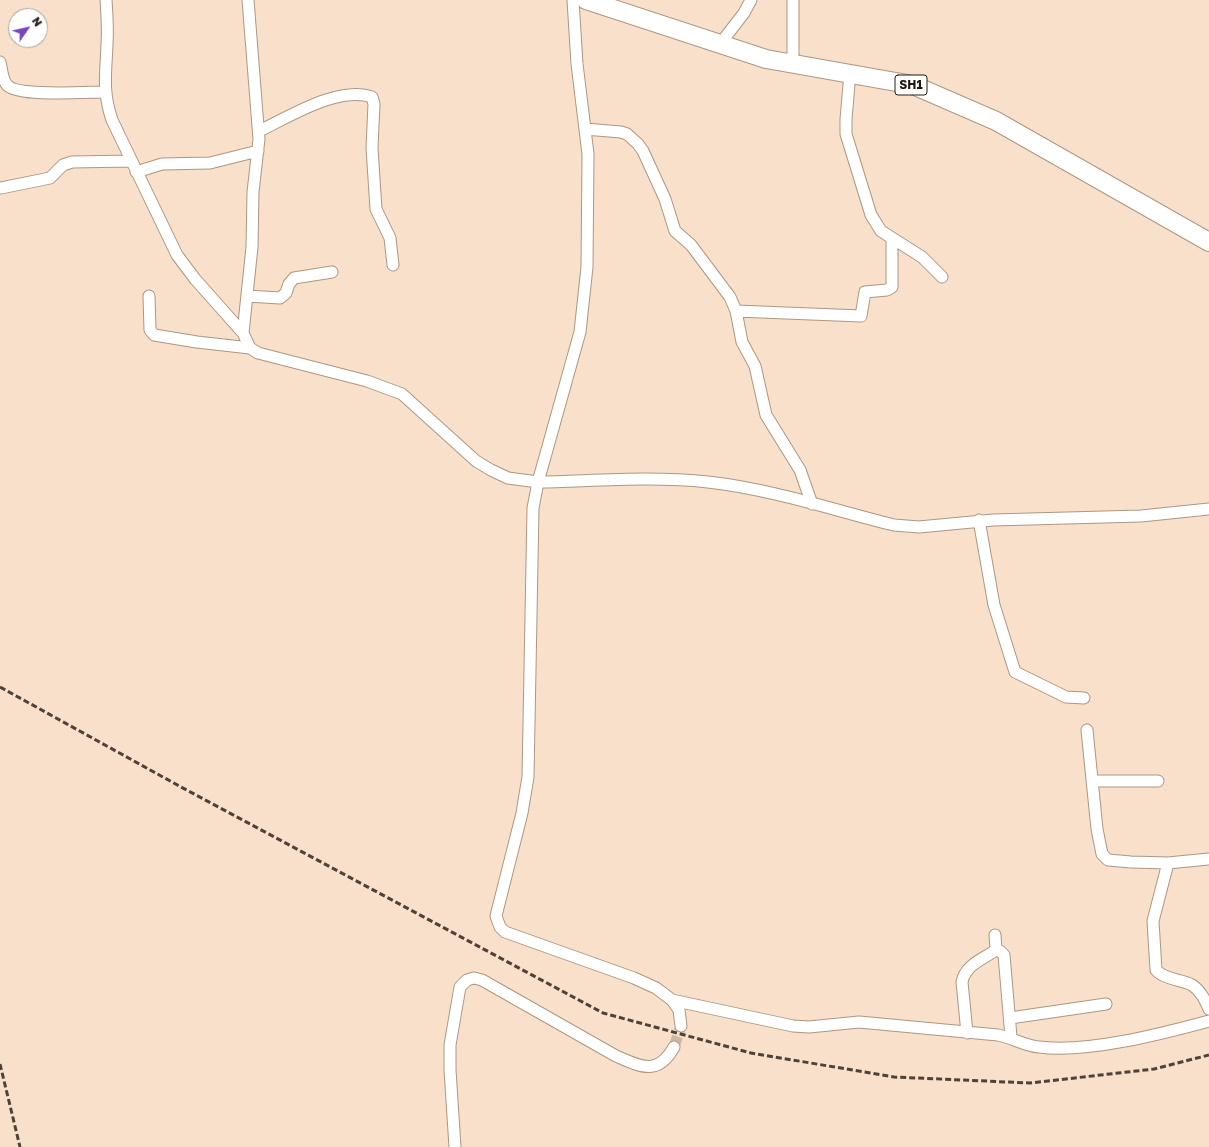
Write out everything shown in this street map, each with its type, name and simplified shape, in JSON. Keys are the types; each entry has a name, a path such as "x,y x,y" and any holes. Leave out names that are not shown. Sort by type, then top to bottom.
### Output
{"main road":[{"name":"SH1","path":"586,0 766,59 793,65 850,73 914,85 990,118 1209,242"}],"street":[{"path":"106,0 107,43 105,92 112,120 177,254 195,279 243,333 250,348"},
{"path":"243,333 252,247 253,192 259,131 248,0"},
{"path":"573,0 577,64 588,165 588,258 582,322 538,482 533,508 528,777 522,813 496,916 497,922 505,932 634,978 656,988 672,1000 679,1010 681,1026"},
{"path":"720,44 744,13 751,0"},
{"path":"793,0 793,65"},
{"path":"0,62 4,80 8,86 16,91 52,93 105,92"},
{"path":"850,73 846,119 849,145 871,215 880,231 922,257 942,277"},
{"path":"259,131 325,100 349,94 372,97 374,104 372,148 376,209 390,238 393,265"},
{"path":"585,129 621,132 627,134 638,144 665,199 675,231 690,245 730,297 736,310 742,342 755,366 766,416 800,470 812,504"},
{"path":"136,172 162,164 210,163 258,151"},
{"path":"1,188 50,178 62,165 72,162 131,161"},
{"path":"736,310 861,316 865,292 887,290 892,287 892,239"},
{"path":"247,296 280,298 286,293 289,284 294,278 332,272"},
{"path":"149,296 150,330 154,335 250,348 258,353 367,381 402,394 476,460 491,470 508,478 538,482 660,479 691,481 754,490 894,525 919,526 979,520 1141,516 1209,509"},
{"path":"979,520 994,605 1015,672 1064,696 1084,698"},
{"path":"1087,730 1099,844 1102,854 1108,860 1115,861 1168,863 1209,859"},
{"path":"1092,780 1158,781"},
{"path":"1168,863 1153,921 1156,970 1160,975 1190,984 1196,988 1209,1009"},
{"path":"995,935 996,950"},
{"path":"967,1033 962,982 964,974 972,965 996,950"},
{"path":"996,950 1000,951 1004,955 1011,1037"},
{"path":"455,1147 450,1070 450,1045 460,987 467,980 474,978 482,980 616,1056 636,1065 653,1067 662,1063 674,1047"},
{"path":"672,1000 793,1026 809,1027 859,1022 1011,1037 1024,1044 1037,1047 1076,1047 1162,1033 1209,1021"},
{"path":"1010,1018 1106,1004"}],"tunnel":[{"path":"674,1047 681,1026"}],"railway":[{"path":"0,687 181,787 603,1013 751,1053 894,1077 1030,1083 1154,1069 1209,1055"},
{"path":"0,1064 20,1147"}]}
